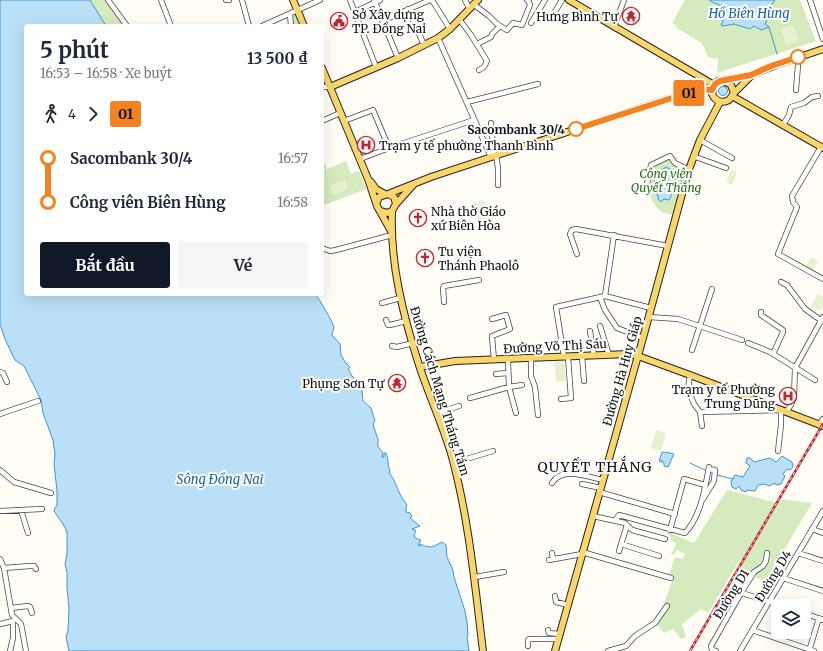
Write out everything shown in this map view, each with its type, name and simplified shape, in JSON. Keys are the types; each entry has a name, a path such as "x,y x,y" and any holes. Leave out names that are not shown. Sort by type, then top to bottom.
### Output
{"main road":[{"path":"293,0 303,24"},
{"path":"569,0 713,88"},
{"path":"330,87 398,58 438,38 450,29 473,4"},
{"path":"751,75 727,101 720,102 714,97 713,88 718,81 751,75 771,66 823,49"},
{"path":"324,73 368,179 377,202 377,206 381,211 386,213 392,211 396,204 415,183"},
{"path":"724,81 732,85 733,94"},
{"path":"377,202 379,197 386,194 493,156 688,93 713,88"},
{"path":"733,94 822,148"},
{"name":"Đường Hà Huy Giáp","path":"555,651 649,317 688,170 700,140 720,102"},
{"path":"368,179 376,189 394,197 396,204"},
{"name":"Đường Cách Mạng Tháng Tám","path":"381,211 391,234"},
{"name":"Đường Cách Mạng Tháng Tám","path":"392,211 391,234 400,298 420,366 446,438 453,463 469,535 483,651"},
{"name":"Đường Võ Thị Sáu","path":"420,366 446,362 627,354 638,356 821,426"}],"street":[{"path":"108,0 126,24"},
{"path":"161,0 170,24"},
{"path":"242,0 248,24"},
{"path":"267,24 320,0"},
{"path":"350,0 376,67"},
{"path":"355,12 374,1 380,0"},
{"path":"382,21 431,0 450,29"},
{"path":"465,0 473,4 507,30 512,24 522,24 530,5 527,0"},
{"path":"531,23 545,0"},
{"path":"553,15 562,0"},
{"path":"614,27 624,0"},
{"path":"810,0 823,39"},
{"path":"374,1 398,58"},
{"path":"408,9 424,46"},
{"path":"290,14 291,24"},
{"path":"459,19 488,62 479,70"},
{"path":"477,44 491,37 500,26"},
{"path":"438,38 474,120 498,168 498,185"},
{"path":"796,90 798,57"},
{"path":"467,102 538,84"},
{"path":"324,87 330,87"},
{"path":"783,125 792,107 804,103 812,97 818,96"},
{"path":"344,121 373,110 389,148"},
{"path":"324,120 340,113"},
{"path":"360,159 474,120"},
{"path":"491,123 493,156"},
{"path":"700,140 732,158"},
{"path":"822,148 792,196 793,202 797,207 778,254 823,279"},
{"path":"647,184 652,165 670,156 675,163 688,170"},
{"path":"693,156 726,168"},
{"path":"577,254 571,237 571,232 576,229 668,246"},
{"path":"324,249 330,251 336,250 391,234"},
{"path":"614,235 602,296 605,310 617,328 643,338"},
{"path":"444,302 444,286 479,280"},
{"path":"700,412 783,411 791,405 794,397 795,368 822,319 810,314 804,309 787,285 781,282"},
{"path":"692,350 712,289"},
{"path":"560,399 570,398 566,357 556,307 602,296 651,308"},
{"path":"382,303 400,298"},
{"path":"761,312 761,315 784,332 773,354"},
{"path":"492,319 506,314 510,329 492,336 494,360"},
{"path":"649,317 678,319 701,325 742,340"},
{"path":"386,320 388,325 406,321"},
{"path":"600,326 609,355"},
{"path":"590,330 594,356"},
{"path":"392,346 397,347 413,343"},
{"path":"748,343 773,354 815,380"},
{"path":"582,356 584,381"},
{"path":"531,359 531,376 538,415"},
{"path":"508,360 509,387 516,413"},
{"path":"0,372 3,373 7,382"},
{"path":"496,374 508,373"},
{"path":"690,376 688,390 694,404 700,412 702,426"},
{"path":"470,398 509,387 522,385"},
{"path":"0,414 38,401"},
{"path":"437,413 458,406"},
{"path":"778,452 783,411"},
{"path":"821,426 823,419"},
{"path":"453,463 493,451"},
{"path":"576,474 579,462"},
{"path":"626,522 685,532 694,520 714,481 716,470 709,468 700,506"},
{"path":"0,470 14,482 51,493"},
{"path":"552,484 562,475 569,473 603,480"},
{"path":"670,530 684,479 705,485"},
{"path":"582,484 675,514"},
{"path":"0,511 42,509"},
{"path":"21,510 28,533"},
{"name":"Đường D4","path":"740,651 823,511"},
{"path":"593,516 615,520 618,516 626,522 632,530 665,539"},
{"path":"619,551 626,522"},
{"path":"812,530 823,533"},
{"path":"621,544 659,556"},
{"path":"552,552 551,560 582,553 670,578"},
{"name":"Đường D1","path":"716,651 712,650 711,646 754,572 766,561 766,553"},
{"path":"798,553 823,561"},
{"path":"0,559 4,568 14,620 14,638 10,651"},
{"path":"4,568 34,566 36,569"},
{"path":"475,576 504,572"},
{"path":"783,578 823,591"},
{"path":"733,590 769,602"},
{"path":"555,596 557,602 568,605"},
{"path":"11,608 28,606 30,607 32,613"},
{"path":"608,651 626,646 635,636 655,623 667,606"},
{"path":"752,630 810,651 821,619 811,615"},
{"path":"0,624 14,620 21,624 26,651"},
{"path":"548,630 550,633 559,636"},
{"path":"528,646 528,640 530,639 559,636"}],"green space":[{"path":"90,0 105,0 123,24 105,24"},
{"path":"685,0 800,0 816,41 717,73 718,59 708,57 702,43 675,27 676,25 672,23"},
{"path":"296,13 301,24 292,24 291,15"},
{"path":"794,25 799,41 786,45 781,29"},
{"name":"Công viên Quyết Thắng","path":"670,157 686,170 674,215 664,213 658,209 653,202 648,187 649,177 655,163"},
{"path":"346,161 351,174 359,171 366,189 324,205 324,162 327,169"},
{"path":"731,170 737,172 732,185 726,182"},
{"path":"345,180 348,189 333,195 329,186"},
{"path":"484,200 492,222 480,226 473,203"},
{"path":"811,257 818,261 812,271 805,268"},
{"path":"818,294 823,297 823,305 820,311 811,306"},
{"path":"564,359 566,381 556,382 554,360"},
{"path":"656,430 666,433 661,451 651,448"},
{"path":"727,490 777,503 779,499 812,503 765,582 739,568 755,539 743,560 740,560 708,613 701,609 682,624 686,637 681,639 673,629 664,633 656,623 666,605 664,603 674,576 669,574 675,557 683,559 685,554 677,550 674,555 671,555 676,544 670,539 671,536 667,534 668,532 694,543"}],"water":[{"name":"Sông Đồng Nai","path":"0,0 90,0 105,24 24,24 24,296 316,296 332,322 334,328 332,335 340,344 341,355 350,367 348,369 362,391 363,401 371,408 375,421 373,424 378,439 378,447 383,453 382,457 384,457 384,453 386,453 390,471 389,473 407,505 406,512 410,513 412,516 410,518 420,526 412,529 416,531 414,535 415,538 421,540 418,545 420,546 420,544 431,547 442,542 446,545 447,557 453,570 465,611 469,651 69,651 66,636 68,631 69,608 67,572 65,564 67,554 67,532 54,511 57,505 57,491 53,440 43,413 41,400 24,366 15,360 0,324"},
{"name":"Hồ Biên Hùng","path":"709,0 775,0 771,5 769,13 766,15 767,20 765,24 769,27 761,30 754,26 750,29 734,24 721,25 723,21 722,16 725,14 724,10 721,6"},
{"path":"723,86 728,91 723,96 718,91"},
{"path":"666,167 674,171 674,176 676,179 669,200 664,199 661,202 658,199 658,195 651,191 657,173 659,174"},
{"path":"662,452 674,454 668,467 664,466 662,460 661,462 659,461"},
{"path":"782,456 792,462 793,467 790,470 787,469 783,474 785,476 781,484 776,485 775,483 769,486 765,484 758,485 755,491 747,490 746,492 741,490 739,486 736,489 732,487 731,482 735,475 743,477 750,466 746,463 747,458 750,458 754,462 770,458 776,462"}],"waterway":[{"path":"769,27 777,54"},
{"path":"690,463 707,471"},
{"path":"717,475 733,479"}],"railway":[{"path":"690,651 823,424"}],"bus line":[{"name":"01","path":"576,129 700,89 712,90 717,82 751,75 771,66 798,57"}],"place":[{"name":"Hưng Bình Tự","path":"631,16"},
{"name":"Sở Xây dựng TP. Đồng Nai","path":"339,21"},
{"name":"Sacombank 30/4","path":"576,129"},
{"name":"Trạm y tế phường Thanh Bình","path":"366,145"},
{"name":"Nhà thờ Giáo xứ Biên Hòa","path":"418,218"},
{"name":"Tu viện Thánh Phaolô","path":"425,258"},
{"name":"Phụng Sơn Tự","path":"397,383"},
{"name":"Trạm y tế Phường Trung Dũng","path":"788,396"}],"district":[{"name":"QUYẾT THẮNG","path":"595,467"}]}
